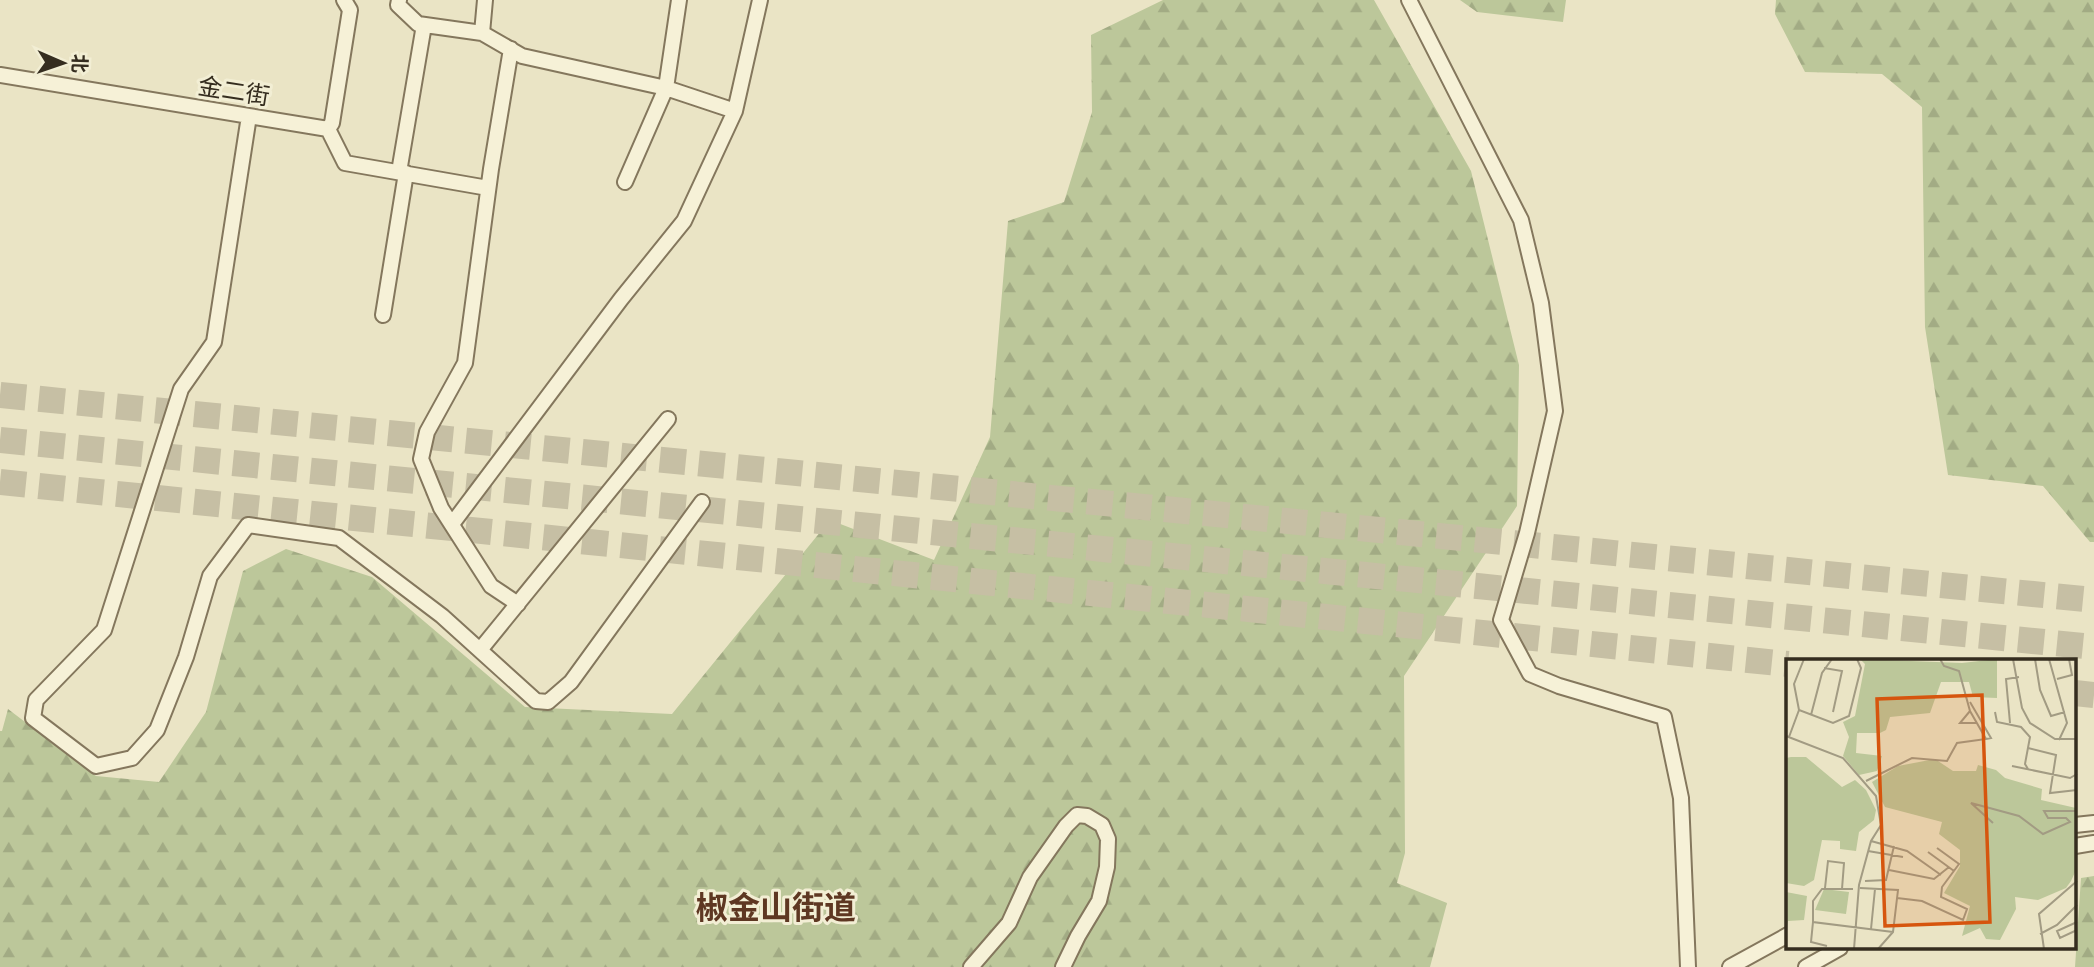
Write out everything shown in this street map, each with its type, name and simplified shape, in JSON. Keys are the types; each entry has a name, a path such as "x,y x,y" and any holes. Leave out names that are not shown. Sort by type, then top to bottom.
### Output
{"street":[{"path":"344,0 350,10 332,123 328,129 345,163 488,188"},
{"path":"399,0 398,5 418,24 482,33 522,56 666,88 736,111"},
{"path":"482,33 485,0"},
{"path":"625,182 666,88 679,0"},
{"path":"452,524 621,299 684,221 736,111 760,0"},
{"path":"1409,0 1521,220 1541,303 1555,411 1527,533 1501,620 1530,674 1559,686 1664,717 1681,798 1688,967"},
{"path":"383,314 424,25"},
{"path":"511,50 488,188 465,363 427,432 421,459 442,508 491,586 517,604"},
{"name":"金二街","path":"0,75 328,129"},
{"path":"249,116 214,342 181,389 104,630 36,701 33,718 96,766 132,758 158,730 186,657 210,576 248,526 339,538 442,617 536,701 548,702 571,682 702,502"},
{"path":"480,650 668,419"},
{"path":"971,967 1009,923 1030,877 1066,826 1077,815 1087,816 1102,825 1108,839 1107,867 1099,901 1063,967"},
{"path":"2076,825 2094,823"},
{"path":"2076,846 2094,844"},
{"path":"1730,967 1786,936"},
{"path":"1806,967 1836,950"}],"green space":[{"path":"1163,0 1374,0 1471,171 1519,365 1517,506 1404,676 1405,853 1397,883 1447,903 1430,967 0,967 0,731 8,709 96,776 159,782 206,712 243,571 286,549 372,577 525,707 672,714 830,520 934,560 990,437 1008,221 1064,202 1092,112 1091,35"},
{"path":"1460,0 1566,0 1563,22 1477,12"},
{"path":"1776,0 2094,0 2094,542 2090,542 2043,486 1948,475 1925,327 1922,107 1882,74 1805,72 1775,14"},
{"path":"2094,876 2094,967 2075,967 2081,878"}],"tunnel":[{"path":"0,395 2094,600"},
{"path":"0,440 2094,647"},
{"path":"0,482 1786,664"},
{"path":"2076,693 2094,695"}],"district":[{"name":"椒金山街道","path":"776,908"}]}
